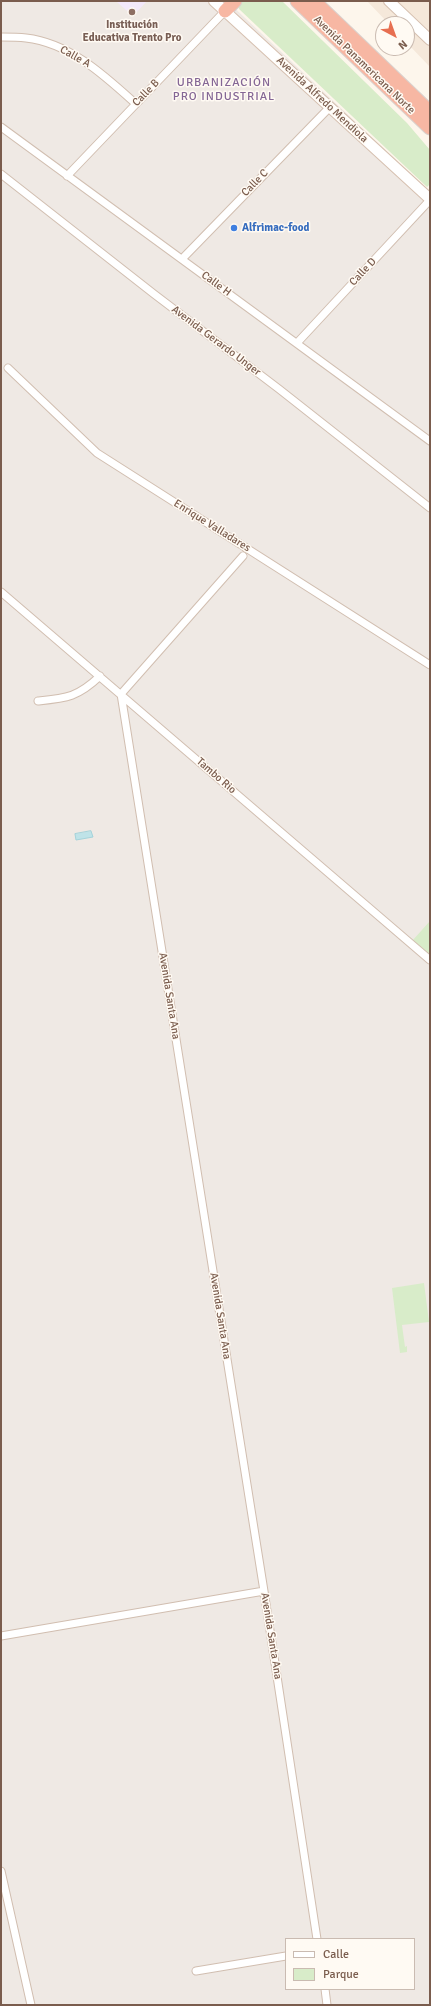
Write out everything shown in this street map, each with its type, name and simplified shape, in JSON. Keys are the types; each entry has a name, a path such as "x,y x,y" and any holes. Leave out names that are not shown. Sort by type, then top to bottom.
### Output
{"highway":[{"path":"225,11 235,1"},
{"name":"Avenida Panamericana Norte","path":"298,1 427,120"},
{"name":"Avenida Panamericana Norte","path":"314,1 427,120"},
{"path":"427,120 430,134"}],"street":[{"name":"Avenida Alfredo Mendiola","path":"214,1 430,200"},
{"path":"389,1 430,40"},
{"name":"Calle B","path":"67,176 225,11"},
{"name":"Calle A","path":"1,37 27,38 51,44 71,53 90,64 136,104"},
{"name":"Calle C","path":"182,259 329,108"},
{"name":"Calle H","path":"1,127 430,442"},
{"name":"Avenida Gerardo Unger","path":"1,174 430,508"},
{"name":"Calle D","path":"296,343 430,200"},
{"name":"Enrique Valladares","path":"8,368 97,453 430,665"},
{"path":"121,694 243,556"},
{"name":"Tambo Rio","path":"1,592 430,960"},
{"path":"38,701 69,697 86,688 100,676"},
{"name":"Avenida Santa Ana","path":"121,694 264,1592 317,1938"},
{"path":"1,1636 264,1592"},
{"path":"1,1870 31,2005"},
{"path":"196,1971 285,1956"},
{"path":"325,1990 327,2005"}],"shaded area":[{"path":"1,1 227,1 430,192 430,2005 1,2005"},
{"name":"Institución Educativa Trento Pro","path":"147,1 133,16 117,2"},
{"path":"367,1 430,1 430,67 415,51 415,16 381,16"}],"green space":[{"path":"240,1 282,1 407,123 430,150 430,184 427,187 239,9 238,3"},
{"path":"430,921 430,955 413,940"},
{"path":"424,1283 429,1322 402,1325 407,1352 400,1353 392,1288"}],"water":[{"path":"91,831 93,837 76,840 75,834"}],"place":[{"name":"Institución Educativa Trento Pro","path":"132,12"},
{"name":"Alfrimac-food","path":"234,228"}],"district":[{"name":"URBANIZACIÓN PRO INDUSTRIAL","path":"224,90"}]}
